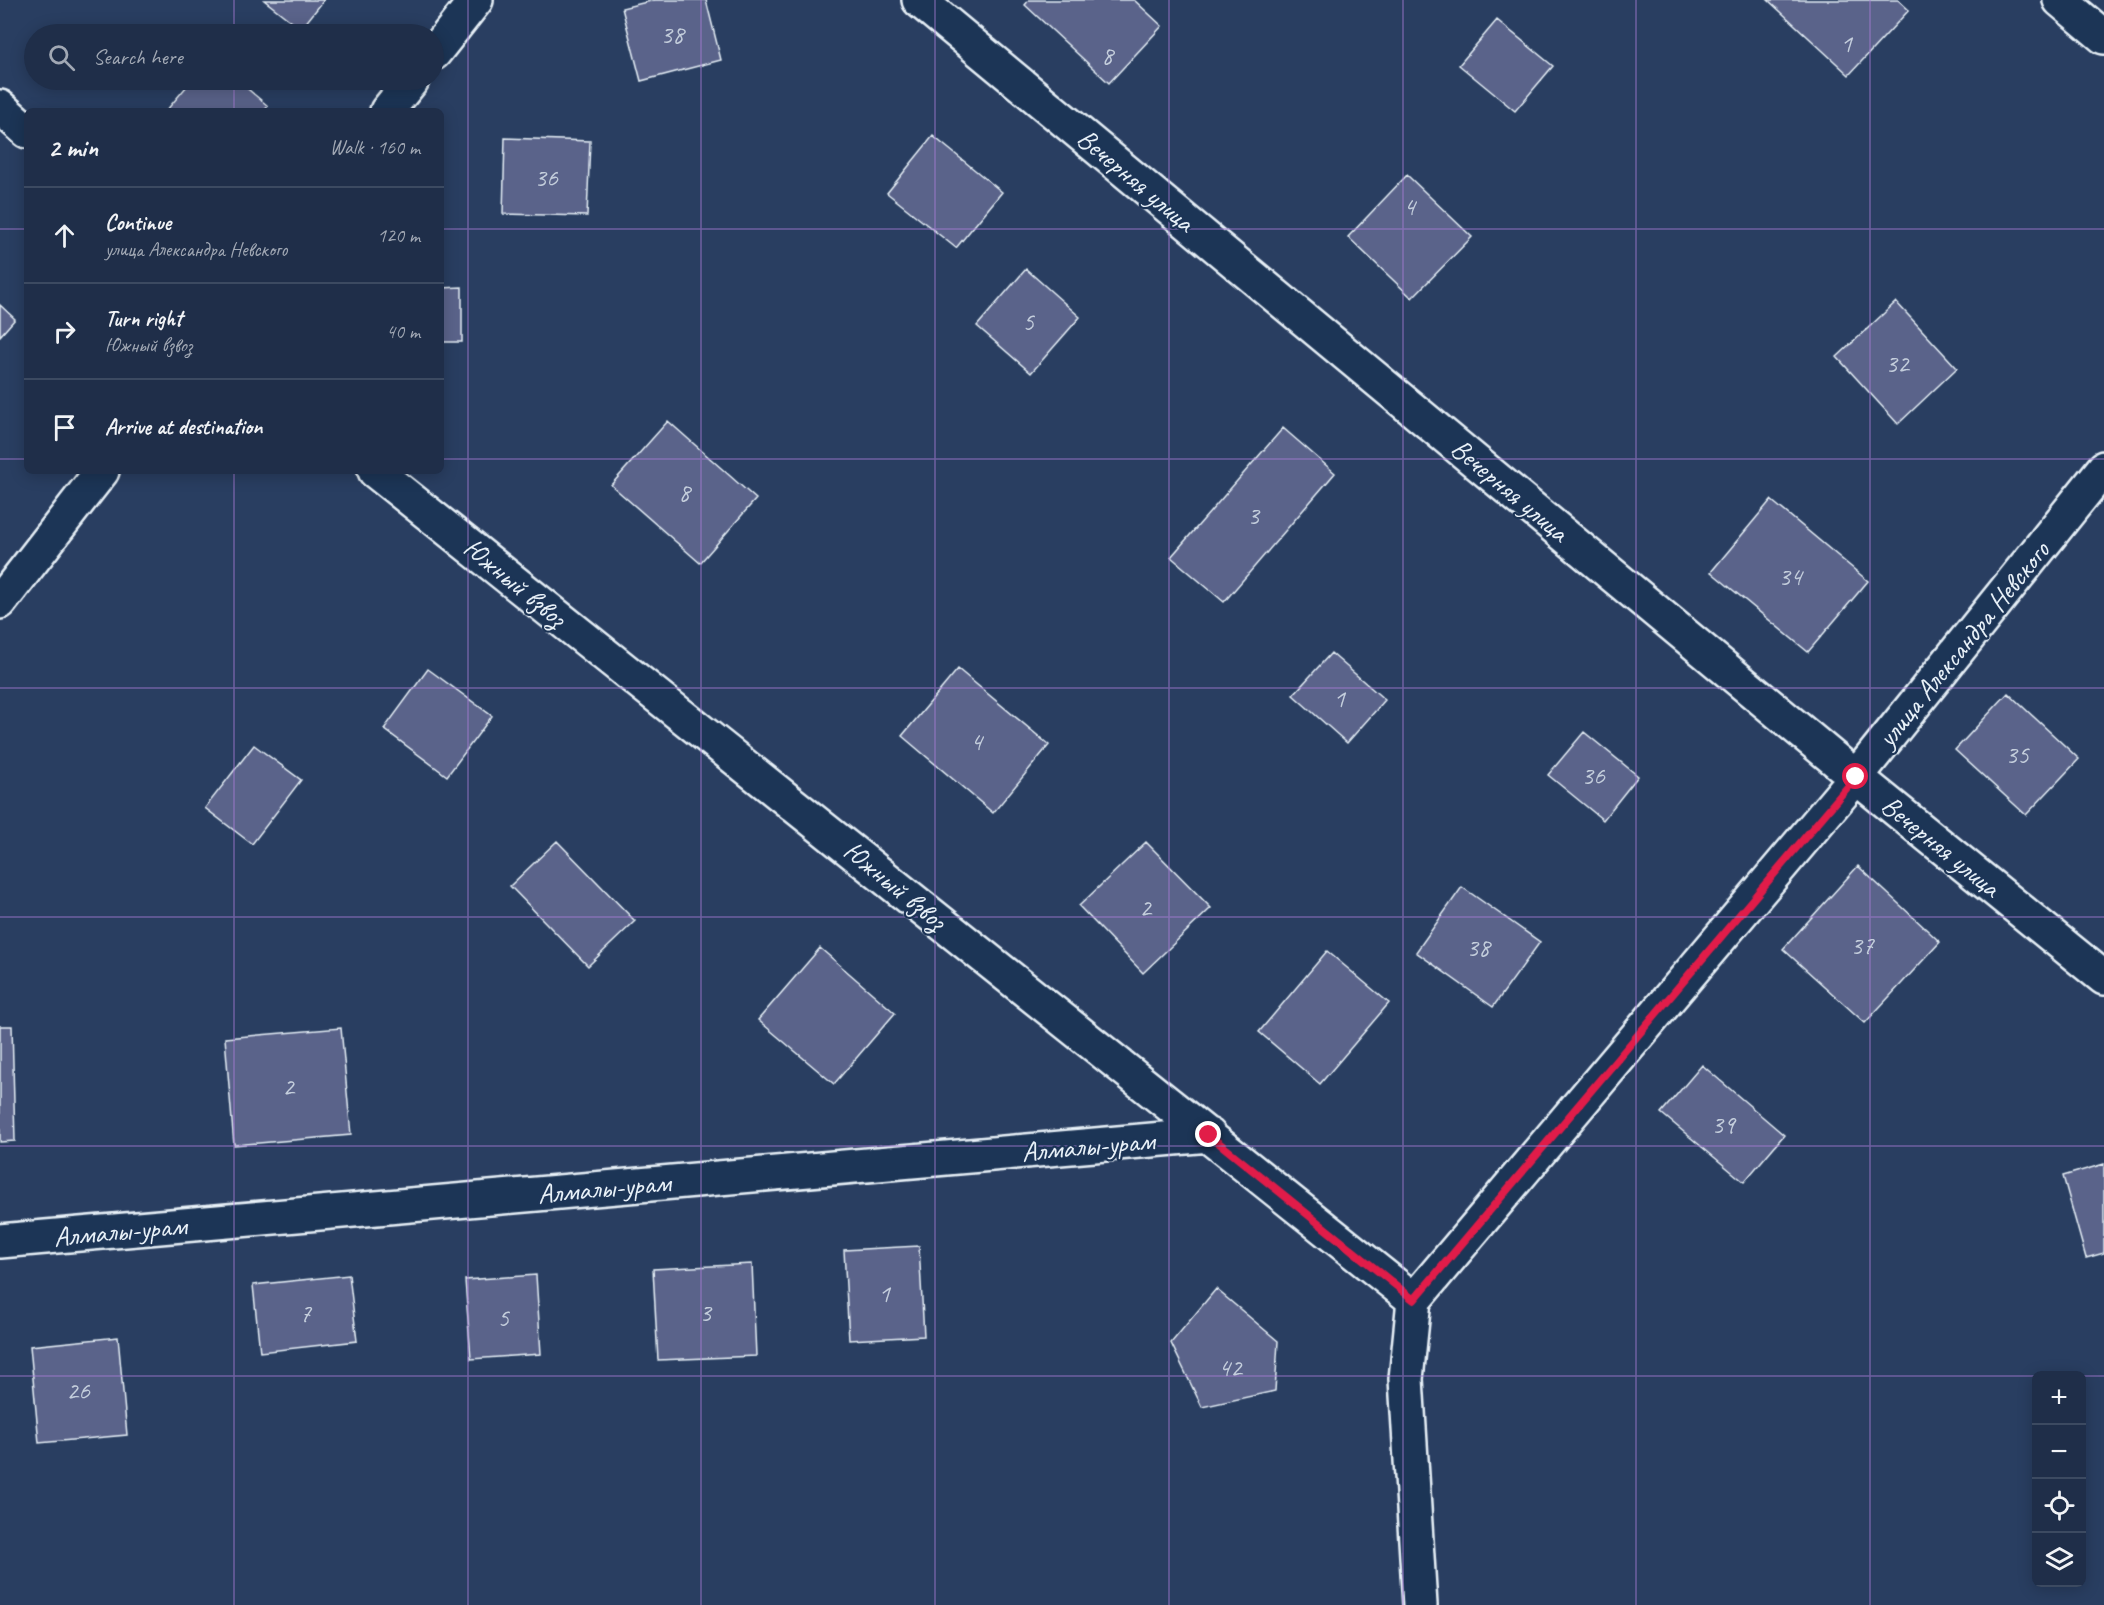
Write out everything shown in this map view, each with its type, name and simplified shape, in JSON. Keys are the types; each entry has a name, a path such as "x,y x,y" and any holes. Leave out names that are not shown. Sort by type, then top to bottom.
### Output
{"street":[{"path":"444,40 476,0"},
{"name":"Вечерняя улица","path":"919,0 1856,777 2104,978"},
{"path":"2060,0 2104,37"},
{"path":"389,108 404,90"},
{"path":"0,107 24,128"},
{"name":"улица Александра Невского","path":"1414,1300 1856,777 2104,468"},
{"path":"0,602 100,474"},
{"name":"Южный взвоз","path":"379,474 1414,1300"},
{"name":"Алмалы-урам","path":"0,1241 1209,1135"},
{"path":"1414,1300 1406,1379 1420,1605"}],"building":[{"path":"264,0 324,0 305,24 295,24"},
{"path":"655,0 706,0 721,60 641,81 622,8"},
{"path":"1029,0 1134,0 1162,26 1109,83 1025,5"},
{"path":"1768,0 1898,0 1909,10 1849,75"},
{"path":"1497,20 1553,66 1515,111 1459,65"},
{"path":"184,90 249,90 268,106 266,108 169,108"},
{"path":"933,136 1002,192 956,248 887,193"},
{"path":"505,138 590,141 587,216 503,214"},
{"path":"1407,175 1472,237 1412,298 1348,237"},
{"path":"1026,269 1080,317 1031,373 977,326"},
{"path":"462,287 462,342 444,342 444,288"},
{"path":"1896,302 1957,368 1898,424 1837,357"},
{"path":"0,305 15,319 0,336"},
{"path":"668,421 756,499 700,563 611,485"},
{"path":"1283,428 1335,473 1224,602 1171,557"},
{"path":"1771,500 1868,581 1808,652 1711,572"},
{"path":"1331,653 1385,700 1347,743 1293,695"},
{"path":"428,669 492,716 447,776 384,729"},
{"path":"958,669 1049,745 993,813 902,736"},
{"path":"2008,693 2079,759 2026,815 1955,750"},
{"path":"1584,732 1638,776 1603,820 1548,775"},
{"path":"254,745 301,780 252,844 205,808"},
{"path":"557,841 635,921 588,966 510,886"},
{"path":"1146,842 1211,908 1143,973 1079,906"},
{"path":"1858,866 1940,942 1865,1023 1783,949"},
{"path":"1462,887 1540,942 1493,1007 1416,952"},
{"path":"820,948 895,1013 834,1084 758,1020"},
{"path":"1327,951 1389,1003 1320,1084 1259,1032"},
{"path":"0,1026 12,1026 15,1141 0,1142"},
{"path":"341,1028 351,1135 234,1145 225,1038"},
{"path":"1702,1065 1784,1135 1744,1182 1661,1113"},
{"path":"2104,1164 2104,1253 2086,1258 2063,1176"},
{"path":"919,1246 924,1336 849,1340 844,1250"},
{"path":"752,1264 756,1356 658,1360 653,1269"},
{"path":"349,1275 357,1341 260,1352 253,1285"},
{"path":"536,1275 541,1354 471,1359 465,1280"},
{"path":"1216,1289 1278,1341 1275,1391 1202,1407 1171,1343"},
{"path":"118,1337 127,1435 39,1443 30,1346"}],"route":[{"path":"1209,1135 1414,1300 1856,777"}]}
